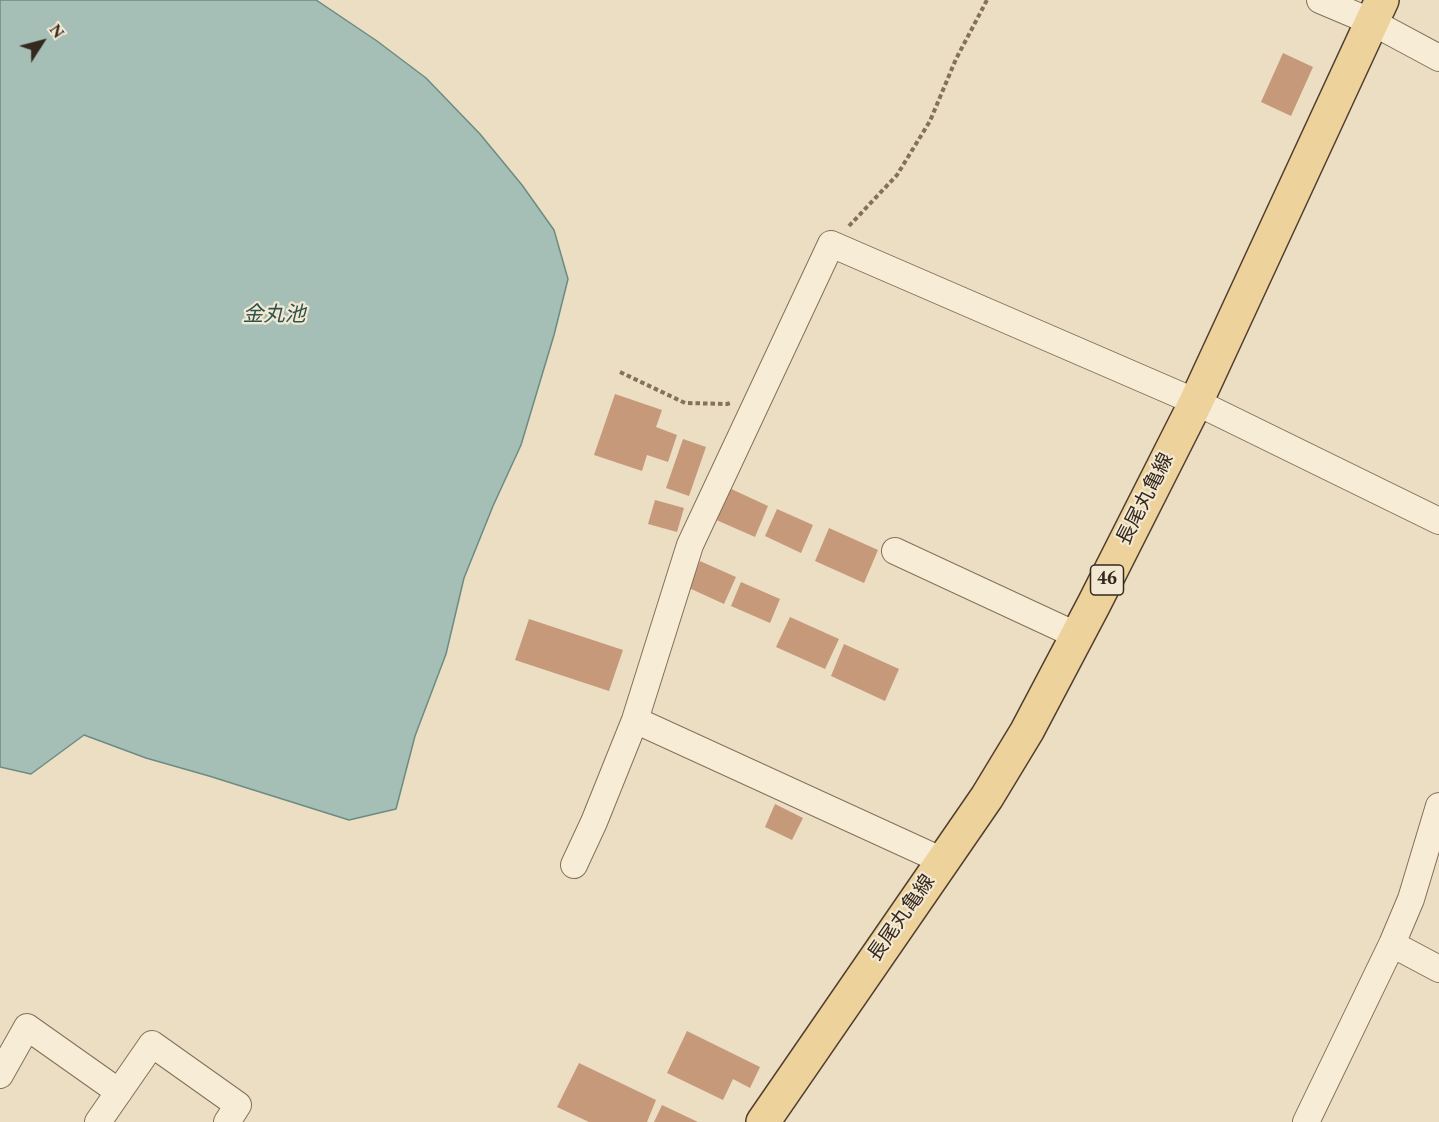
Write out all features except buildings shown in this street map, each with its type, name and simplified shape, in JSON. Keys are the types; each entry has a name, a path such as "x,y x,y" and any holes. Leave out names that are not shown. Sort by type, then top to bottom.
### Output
{"main road":[{"name":"長尾丸亀線","path":"763,1122 987,797 1027,731 1197,402 1377,11"}],"street":[{"path":"1320,0 1377,11 1439,57"},
{"path":"574,865 636,720 690,545 831,244 1197,402 1439,521"},
{"path":"895,551 1078,636"},
{"path":"636,720 943,861"},
{"path":"1306,1122 1392,944 1411,899 1439,806"},
{"path":"1392,944 1439,969"},
{"path":"0,1075 27,1027 118,1092"},
{"path":"98,1122 152,1044 238,1105 227,1122"}],"path":[{"path":"831,244 897,174 930,121 956,59 987,0"},
{"path":"620,372 685,403 727,404 737,400"}],"water":[{"name":"金丸池","path":"0,0 316,0 377,41 426,78 480,134 522,185 554,230 568,279 554,335 521,445 464,578 446,654 415,736 396,809 349,820 146,758 84,735 31,774 0,767"}]}
